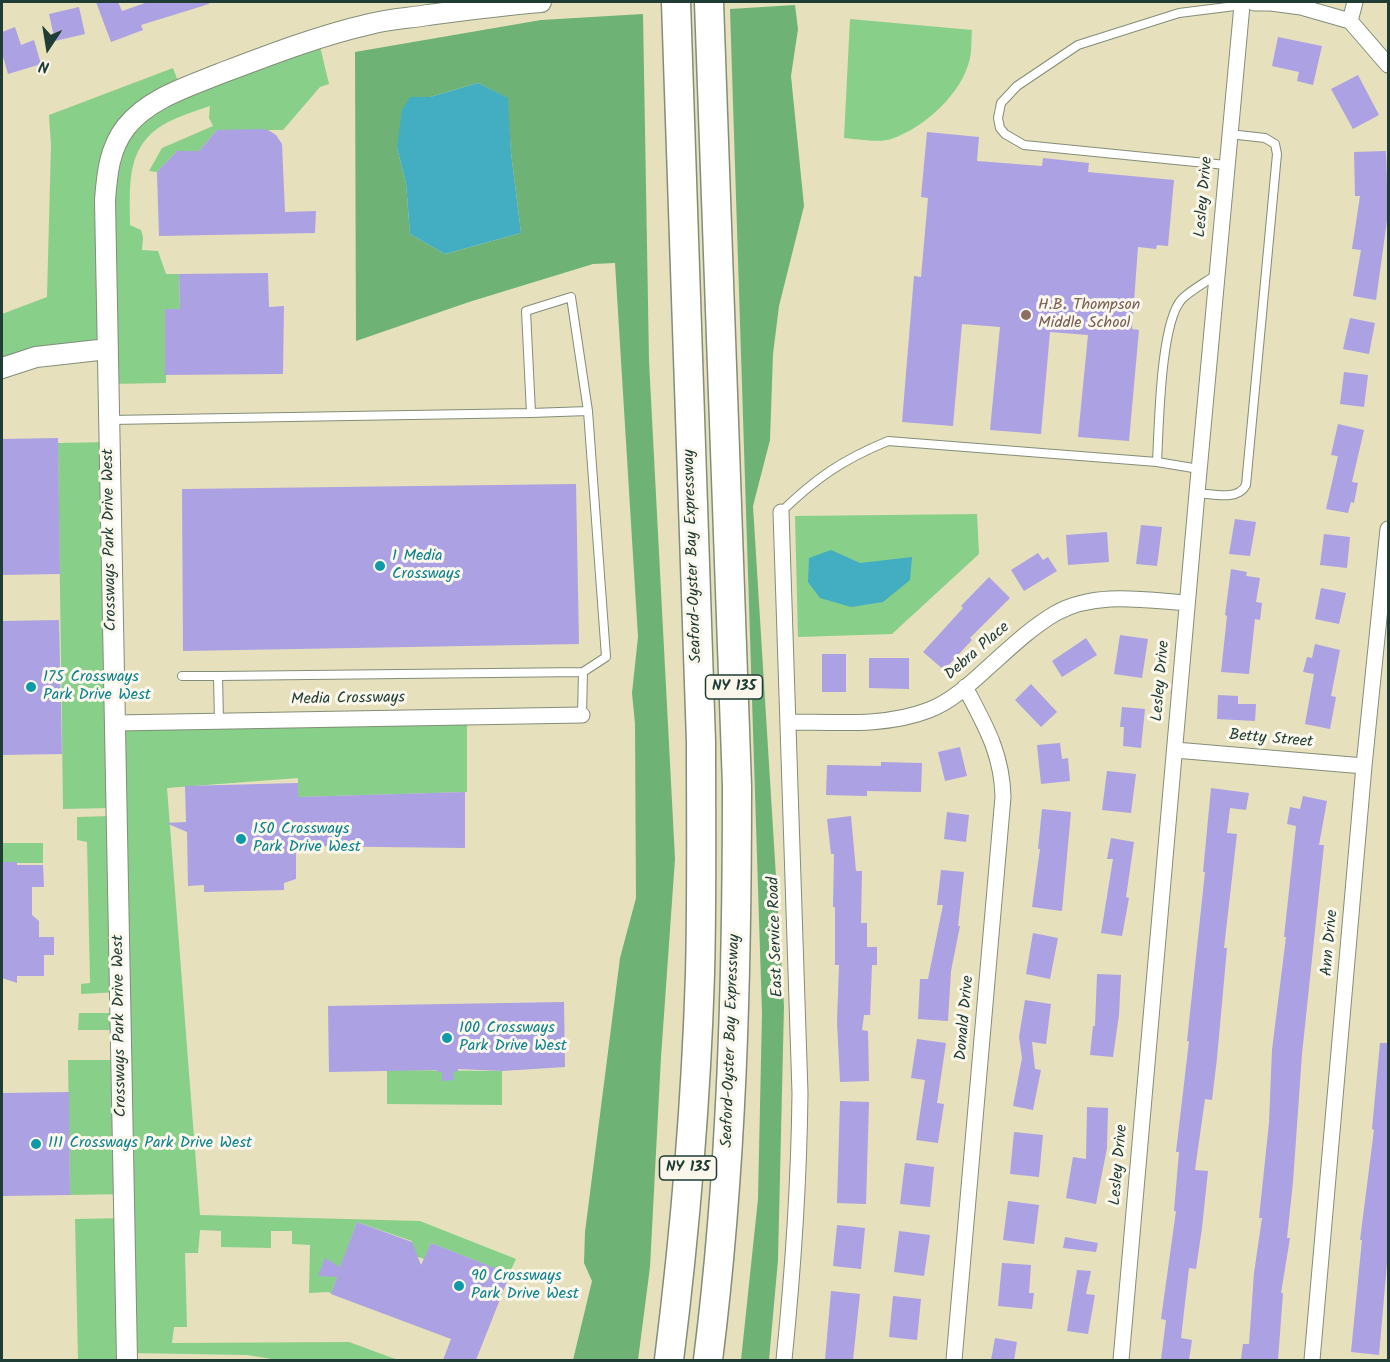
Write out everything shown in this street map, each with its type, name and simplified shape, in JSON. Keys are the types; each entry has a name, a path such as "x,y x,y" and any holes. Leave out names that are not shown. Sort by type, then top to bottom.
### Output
{"highway":[{"name":"Seaford-Oyster Bay Expressway","path":"669,1360 680,1270 700,975 701,742 676,8"},
{"name":"Seaford-Oyster Bay Expressway","path":"708,1360 719,1250 733,1032 737,900 737,786 710,8"},
{"path":"652,1360 664,1308 700,975"},
{"path":"724,1360 733,1224 736,1128 733,1032"}],"street":[{"name":"Crossways Park Drive West","path":"127,1360 105,200 107,171 112,153 127,126 145,109 181,89 270,54 371,23 507,3 541,2"},
{"path":"1350,21 1354,2"},
{"path":"1248,4 1271,3 1301,7 1350,21 1389,65"},
{"name":"Lesley Drive","path":"1121,1360 1226,165 1248,4"},
{"path":"2,368 36,357 108,349"},
{"name":"East Service Road","path":"781,512 800,1093 796,1228 784,1360"},
{"name":"Ann Drive","path":"1312,1360 1364,766 1383,641 1389,529"},
{"name":"Debra Place","path":"789,722 882,721 909,717 932,710 965,687 1028,632 1057,612 1070,607 1099,600 1129,599 1187,603"},
{"name":"Donald Drive","path":"954,1360 1003,797 1002,776 997,753 989,732 965,687"},
{"name":"Media Crossways","path":"115,723 582,715"},
{"name":"Betty Street","path":"1175,750 1364,766"}],"lane":[{"path":"1226,165 1024,145 1005,135 1000,128 998,118 1001,103 1017,86 1078,45 1179,13 1248,4"},
{"path":"1197,494 1236,495 1243,492 1246,485 1274,189 1277,154 1275,144 1265,138 1229,134"},
{"path":"1157,462 1166,343 1173,314 1182,299 1216,275"},
{"path":"182,676 583,672 606,657 588,411 572,297 526,311 531,413"},
{"path":"108,420 588,411"},
{"path":"781,512 810,484 854,455 888,441 1157,462 1199,469"},
{"path":"582,715 583,672"},
{"path":"218,676 219,721"}],"green space":[{"path":"795,5 798,29 791,76 804,206 779,306 773,354 770,440 753,506 784,1006 778,1260 769,1360 741,1360 758,1199 762,1013 730,9"},
{"path":"643,14 649,361 675,859 661,1057 650,1267 638,1360 573,1360 592,1281 584,1263 585,1232 620,958 636,898 635,724 632,693 638,637 615,263 593,264 469,302 356,341 355,52 541,20","holes":["478,83 507,98 521,233 445,254 410,234 406,183 397,148 430,97"]},
{"path":"850,19 972,30 970,58 966,71 951,96 929,118 904,134 881,141 844,138"},
{"path":"318,38 329,84 320,87 283,130 217,130 199,151 177,151 157,172 149,171 162,148 213,126 209,118 210,106 166,123 143,143 137,155 131,181 130,225 141,230 142,250 158,251 166,274 179,274 180,309 165,310 166,383 108,384 108,349 2,368 2,314 47,297 51,145 49,115 173,68 181,89"},
{"path":"109,442 115,723 467,720 467,792 298,797 298,778 167,788 200,1215 420,1221 516,1259 509,1274 431,1243 424,1259 410,1254 412,1241 357,1222 331,1294 329,1292 309,1293 310,1245 292,1244 292,1231 271,1231 271,1248 221,1247 221,1231 200,1230 198,1253 185,1253 187,1327 174,1327 172,1343 349,1342 398,1360 278,1360 247,1355 129,1353 128,1360 78,1360 75,1219 124,1218 124,1194 70,1195 68,1060 121,1060 121,1030 78,1030 79,1013 121,1013 120,992 81,994 81,984 90,983 87,842 77,840 77,817 111,816 110,808 63,809 58,443"},
{"path":"977,514 979,554 892,634 798,637 795,516"},
{"path":"2,843 43,843 43,863 2,863"},
{"path":"387,1070 502,1071 502,1105 387,1104"}],"water":[{"path":"478,83 508,98 511,153 521,233 445,254 410,234 406,183 397,148 402,110 410,97 430,97"},
{"path":"831,550 860,563 912,557 910,580 883,602 851,607 820,598 808,582 809,558"}],"building":[{"path":"96,2 118,2 122,11 148,2 208,2 209,4 141,25 143,30 111,42"},
{"path":"79,7 85,34 55,41 49,14"},
{"path":"15,27 21,45 34,40 41,64 8,74 2,53 2,32"},
{"path":"1278,37 1322,46 1313,85 1297,81 1299,72 1272,66"},
{"path":"1358,75 1379,115 1353,129 1331,89"},
{"path":"217,130 268,130 276,135 282,144 285,212 316,211 315,233 159,236 157,172 177,151 199,151"},
{"path":"927,132 979,137 977,161 1042,166 1043,158 1089,163 1088,172 1174,180 1168,246 1157,245 1156,249 1138,247 1132,329 1139,330 1129,441 1078,437 1088,335 1050,332 1041,434 990,430 1000,327 962,324 953,426 902,422 914,276 921,277 928,198 921,197"},
{"path":"1386,151 1388,213 1376,300 1353,296 1361,250 1352,249 1360,196 1355,196 1354,152"},
{"path":"268,273 269,307 284,306 283,374 165,375 165,309 180,309 179,274"},
{"path":"1350,318 1375,323 1369,354 1343,349"},
{"path":"1344,372 1368,375 1364,407 1340,404"},
{"path":"1338,424 1364,430 1352,482 1358,483 1354,503 1351,502 1348,513 1326,509 1338,456 1331,455"},
{"path":"58,438 60,574 2,575 2,439"},
{"name":"1 Media Crossways","path":"576,484 579,644 183,651 182,489"},
{"path":"1235,519 1256,522 1250,556 1229,554"},
{"path":"1141,525 1162,527 1157,566 1136,564"},
{"path":"1107,532 1109,562 1068,565 1066,535"},
{"path":"1324,534 1350,537 1347,568 1320,565"},
{"path":"1038,553 1043,560 1048,557 1057,571 1024,591 1011,570"},
{"path":"1231,569 1247,572 1246,576 1260,578 1256,602 1262,603 1260,620 1255,619 1249,674 1221,672"},
{"path":"989,577 1010,598 970,638 972,640 944,670 923,652 963,608 961,606"},
{"path":"1321,588 1346,593 1339,624 1315,619"},
{"name":"175 Crossways Park Drive West","path":"59,620 62,754 2,755 2,621"},
{"path":"1120,635 1148,639 1142,678 1114,674"},
{"path":"1086,638 1097,655 1062,677 1052,661"},
{"path":"1315,644 1340,650 1331,696 1336,697 1330,729 1305,724 1314,674 1303,672 1307,657 1312,658"},
{"path":"822,654 846,654 846,692 822,692"},
{"path":"869,658 909,658 909,689 869,688"},
{"path":"1031,684 1057,712 1041,727 1015,700"},
{"path":"1218,695 1238,696 1238,704 1256,704 1255,721 1217,719"},
{"path":"1122,707 1145,709 1141,748 1123,746 1124,727 1120,727"},
{"path":"1060,743 1062,759 1068,758 1070,781 1041,784 1037,745"},
{"path":"960,747 967,776 945,781 938,752"},
{"path":"881,762 922,763 921,792 867,791 867,796 826,795 827,765 881,766"},
{"path":"1107,771 1136,774 1131,813 1102,810"},
{"path":"298,783 298,797 465,792 465,848 296,846 296,879 284,883 284,890 204,892 204,885 188,886 187,832 166,823 186,822 185,786"},
{"path":"1211,788 1249,793 1246,810 1230,808 1227,833 1237,834 1224,948 1227,948 1212,1100 1205,1099 1195,1170 1208,1171 1196,1269 1189,1268 1181,1338 1192,1340 1189,1360 1161,1360 1166,1320 1161,1319 1176,1211 1174,1211 1179,1152 1176,1152 1189,1041 1187,1041 1205,872 1203,872"},
{"path":"1303,796 1327,801 1319,845 1324,845 1302,1054 1287,1238 1290,1238 1281,1293 1283,1293 1278,1360 1249,1360 1241,1359 1243,1344 1249,1344 1254,1273 1262,1218 1259,1218 1269,1123 1272,1050 1286,937 1284,937 1296,826 1287,824 1290,807 1300,809"},
{"path":"1042,809 1071,812 1062,911 1032,907 1040,849 1038,849"},
{"path":"947,812 969,815 966,842 944,839"},
{"path":"851,816 856,871 862,871 861,923 867,923 867,947 877,947 877,965 872,965 870,1015 864,1015 862,1030 868,1031 869,1081 840,1082 837,1022 839,965 835,965 835,907 833,907 834,854 831,854 827,819"},
{"path":"1111,838 1134,842 1126,897 1129,898 1122,936 1101,933 1113,859 1107,859"},
{"path":"2,862 17,862 17,865 43,865 44,887 32,887 32,915 39,921 39,937 54,937 54,955 44,955 44,976 17,976 17,983 2,978"},
{"path":"941,870 964,872 958,926 960,926 951,971 948,1021 918,1019 920,979 928,979 943,905 937,905"},
{"path":"1033,933 1058,938 1050,979 1026,974"},
{"path":"1097,974 1121,975 1119,1015 1113,1057 1090,1055 1093,1026 1095,1026"},
{"path":"1025,1000 1051,1004 1046,1044 1032,1042 1035,1069 1041,1070 1033,1110 1013,1106 1022,1058 1019,1037"},
{"name":"100 Crossways Park Drive West","path":"564,1002 565,1067 502,1071 458,1069 453,1072 454,1080 442,1081 442,1072 437,1072 437,1070 329,1072 328,1006"},
{"path":"917,1039 946,1043 937,1103 944,1104 938,1143 916,1140 925,1080 911,1078"},
{"path":"1380,1043 1389,1043 1389,1240 1379,1355 1351,1352 1362,1240 1360,1240 1374,1130 1372,1129"},
{"name":"111 Crossways Park Drive West","path":"69,1092 70,1195 2,1196 2,1093"},
{"path":"840,1101 869,1102 866,1204 837,1203"},
{"path":"1087,1107 1108,1108 1107,1148 1096,1204 1066,1198 1073,1157 1086,1159"},
{"path":"1014,1132 1043,1135 1039,1177 1010,1174"},
{"path":"905,1163 934,1167 930,1207 900,1204"},
{"path":"1008,1201 1039,1205 1034,1244 1003,1240"},
{"name":"90 Crossways Park Drive West","path":"357,1222 412,1242 421,1265 431,1243 510,1274 476,1360 443,1360 451,1339 331,1294 337,1277 318,1276 325,1258 340,1267"},
{"path":"837,1225 865,1228 861,1269 833,1266"},
{"path":"899,1231 930,1235 924,1276 894,1272"},
{"path":"1065,1237 1098,1243 1096,1252 1063,1248"},
{"path":"1002,1263 1031,1265 1029,1293 1034,1293 1032,1309 998,1306"},
{"path":"1077,1270 1091,1271 1086,1294 1095,1295 1088,1334 1067,1331"},
{"path":"831,1291 860,1294 853,1360 825,1360"},
{"path":"893,1296 921,1299 917,1340 889,1337"},
{"path":"995,1338 1017,1342 1014,1360 991,1360"}],"place":[{"name":"H.B. Thompson Middle School","path":"1026,315"},
{"name":"1 Media Crossways","path":"380,566"},
{"name":"175 Crossways Park Drive West","path":"31,687"},
{"name":"150 Crossways Park Drive West","path":"241,839"},
{"name":"100 Crossways Park Drive West","path":"447,1038"},
{"name":"111 Crossways Park Drive West","path":"36,1144"},
{"name":"90 Crossways Park Drive West","path":"459,1286"}]}
